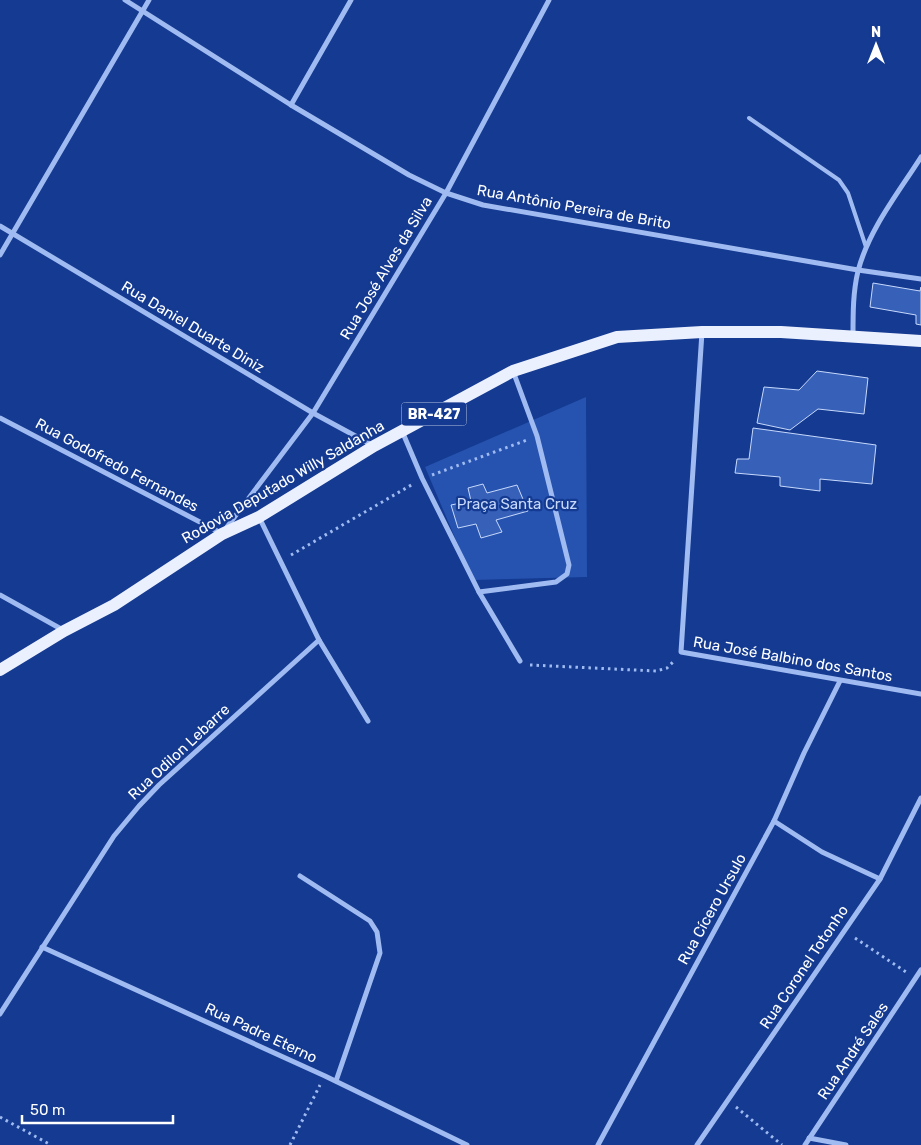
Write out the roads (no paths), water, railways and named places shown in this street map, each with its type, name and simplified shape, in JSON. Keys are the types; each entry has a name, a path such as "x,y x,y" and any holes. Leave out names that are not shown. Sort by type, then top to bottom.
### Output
{"main road":[{"name":"Rodovia Deputado Willy Saldanha","path":"0,670 64,631 114,605 222,534 259,517 374,446 513,371 617,337 702,332 781,332 853,335 921,341"}],"street":[{"name":"Rua Antônio Pereira de Brito","path":"125,0 291,105 409,175 446,193 483,205 858,270 921,279"},
{"path":"0,255 149,0"},
{"path":"291,105 352,0"},
{"name":"Rua José Alves da Silva","path":"222,534 313,413 446,193 549,0"},
{"path":"853,335 853,298 858,270 866,247 877,226 921,157"},
{"name":"Rua Daniel Duarte Diniz","path":"0,226 313,413 374,446"},
{"name":"Rua José Balbino dos Santos","path":"702,332 681,652 921,694"},
{"path":"479,592 556,582 567,574 569,565 537,436 513,371"},
{"name":"Rua Godofredo Fernandes","path":"0,418 222,534"},
{"path":"402,431 422,478 479,592 520,661"},
{"path":"259,517 319,640 368,721"},
{"path":"0,595 64,631"},
{"name":"Rua Odilon Lebarre","path":"0,1014 114,836 139,806 159,785 319,640"},
{"name":"Rua Cícero Ursulo","path":"598,1145 774,821 804,753 840,681"},
{"name":"Rua Coronel Totonho","path":"698,1145 880,878 921,798"},
{"path":"774,821 822,852 880,878"},
{"path":"300,876 370,920 377,932 380,952 336,1081"},
{"name":"Rua Padre Eterno","path":"42,947 336,1081 467,1145"},
{"name":"Rua André Sales","path":"805,1145 921,970"},
{"path":"809,1138 846,1145"}],"lane":[{"path":"749,118 839,180 848,193 866,247"}],"park label":[{"name":"Praça Santa Cruz","path":"517,504"}]}
